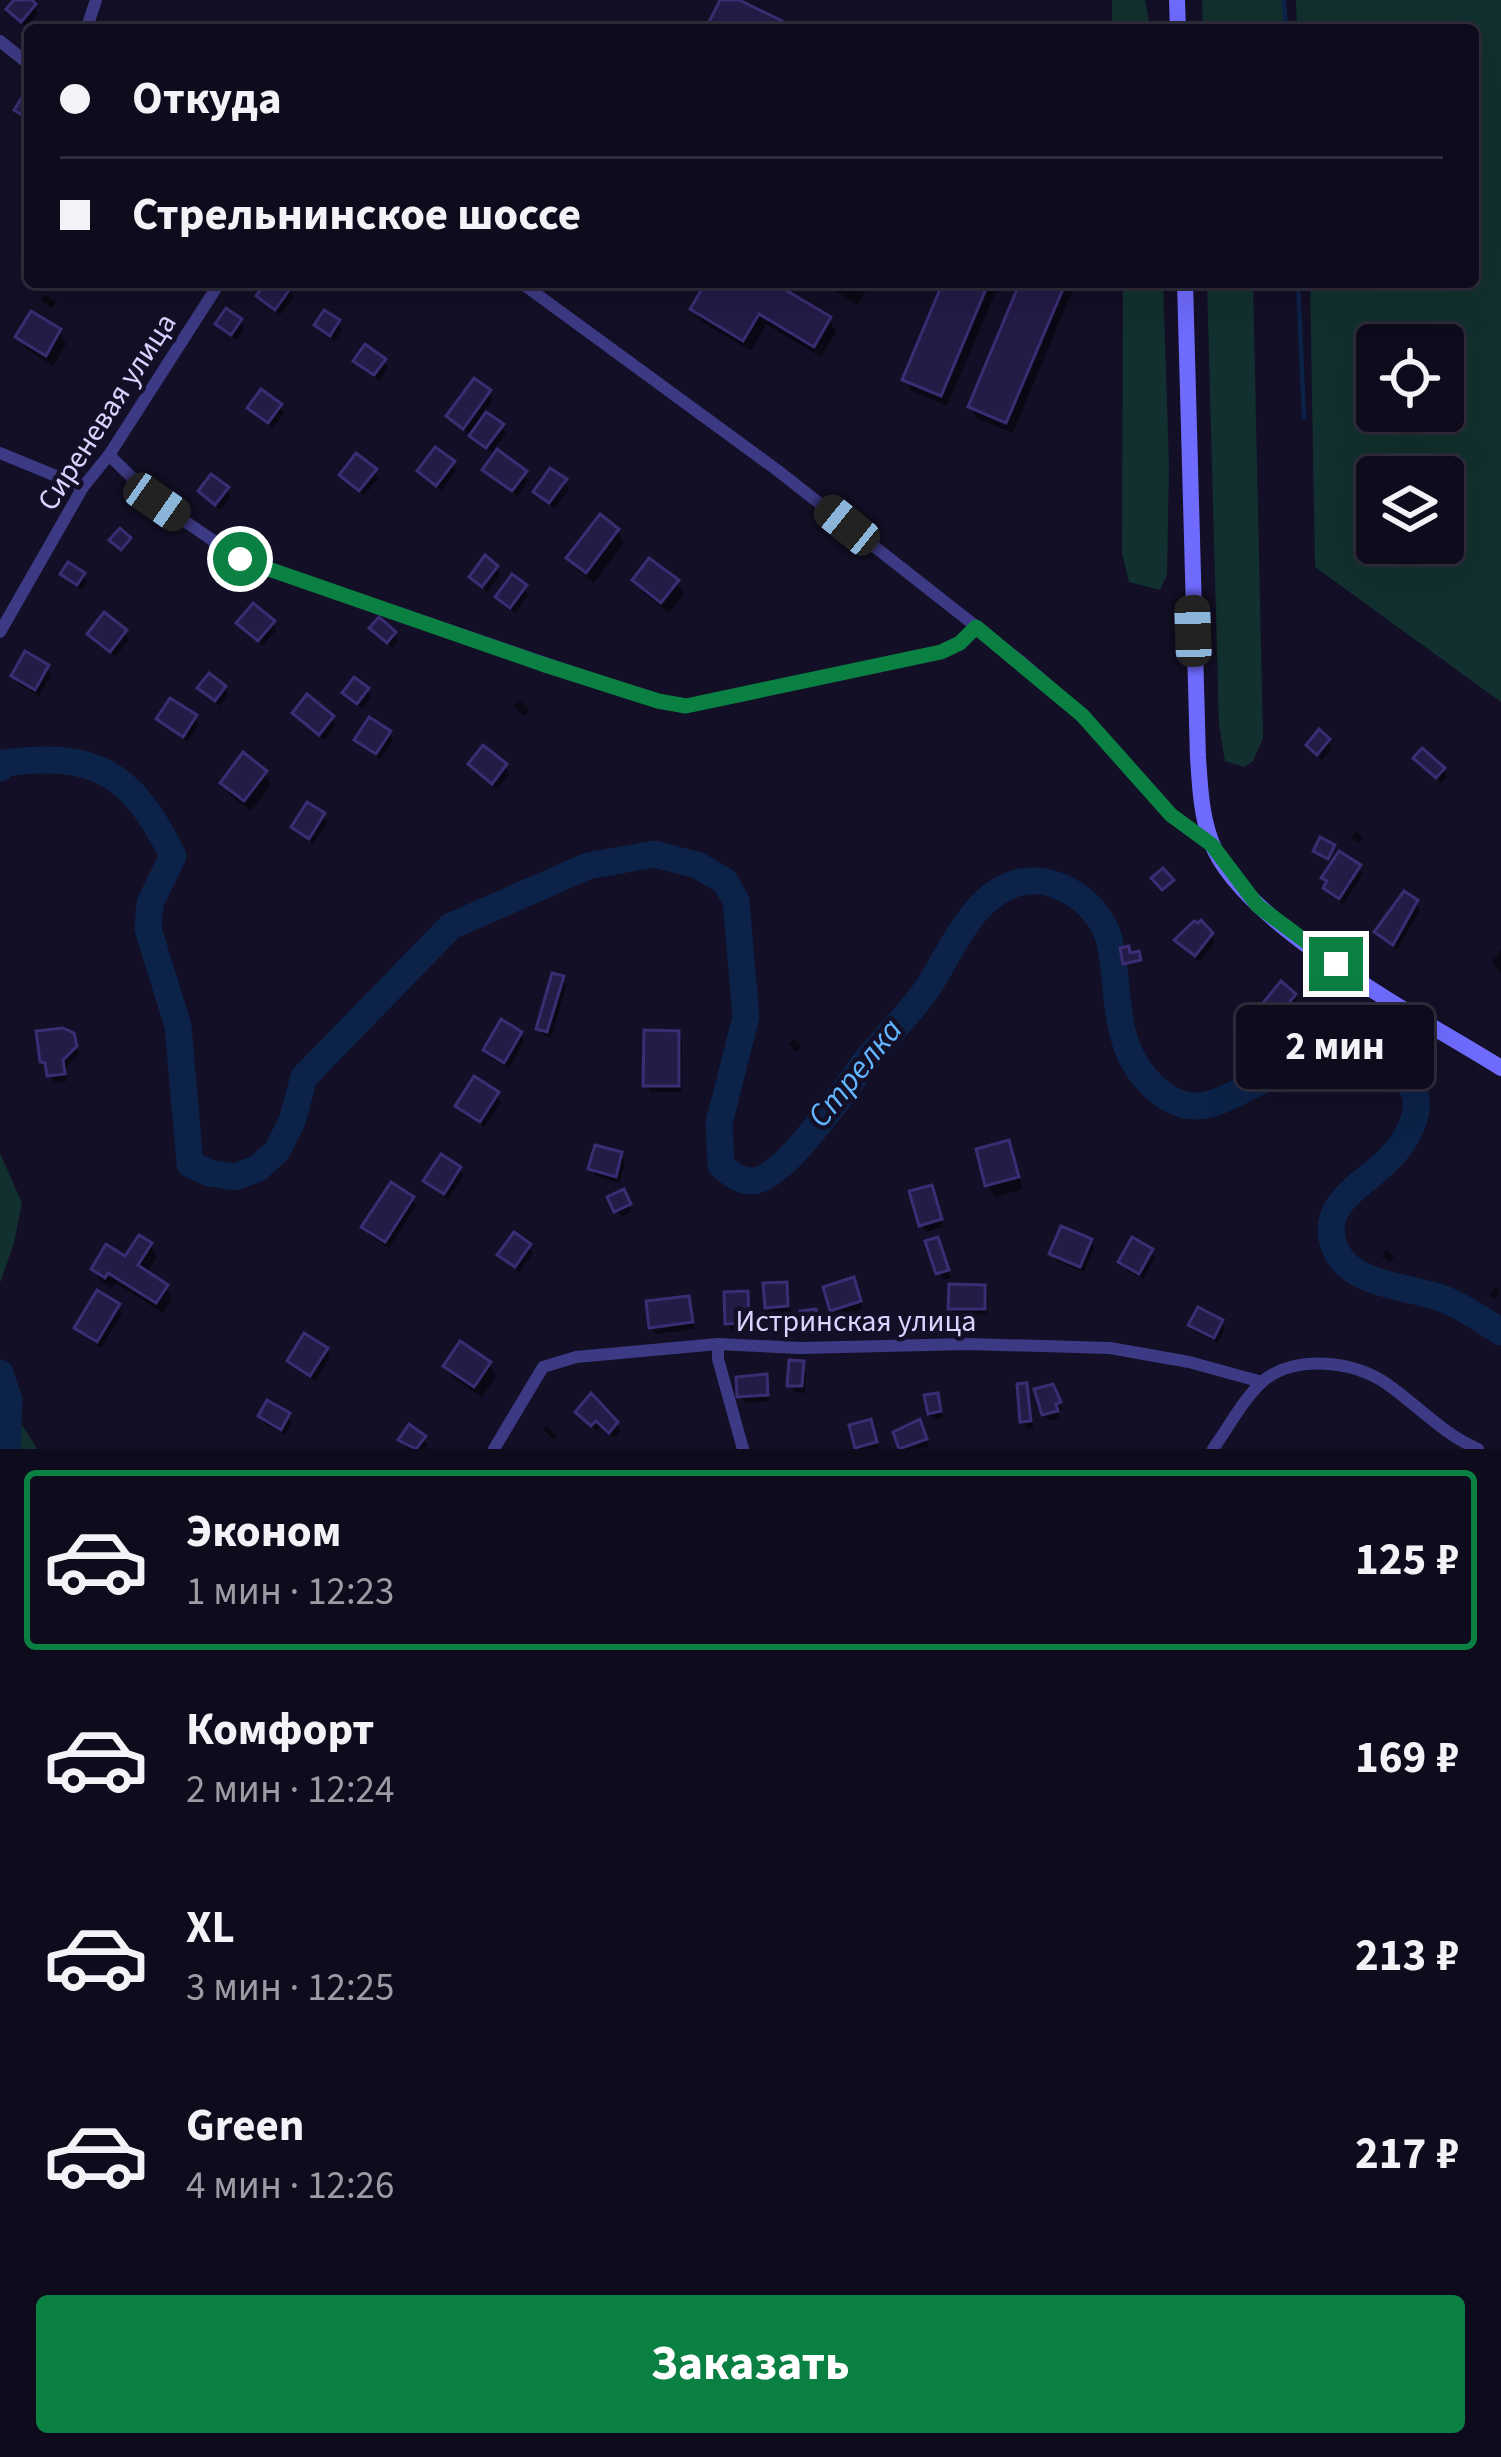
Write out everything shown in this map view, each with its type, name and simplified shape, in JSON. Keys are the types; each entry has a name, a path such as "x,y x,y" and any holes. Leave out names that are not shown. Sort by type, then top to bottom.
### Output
{"main road":[{"path":"1184,288 1198,758 1202,807 1212,845 1241,890 1290,933 1501,1067"}],"street":[{"path":"0,41 24,59"},
{"name":"Сиреневая улица","path":"0,632 83,487 110,455 216,288"},
{"path":"528,288 760,456 976,627 1082,715 1171,815 1212,845"},
{"path":"0,453 83,487"},
{"path":"110,455 157,502 240,559 658,701 686,706 941,652 960,643 976,627"},
{"path":"718,1344 743,1449"},
{"name":"Истринская улица","path":"494,1449 543,1366 576,1357 718,1344 1110,1348 1262,1382"},
{"path":"1213,1449 1262,1382 1311,1364 1360,1369 1382,1380 1478,1449"}],"green space":[{"path":"1112,0 1145,0 1150,24 1112,24"},
{"path":"1202,0 1284,0 1286,24 1203,24"},
{"path":"1296,0 1501,0 1501,702 1315,567 1310,288 1479,288 1479,24 1297,24"},
{"path":"1123,288 1163,288 1169,465 1167,575 1160,590 1129,582 1122,553"},
{"path":"1207,288 1253,288 1263,738 1253,761 1244,767 1225,761 1219,725"},
{"path":"0,1153 22,1203 0,1283"},
{"path":"0,1380 5,1397 37,1449 0,1449"}],"building":[{"path":"14,0 36,4 21,22 6,9"},
{"path":"720,0 739,0 789,24 708,24"},
{"path":"24,94 24,116 14,110"},
{"path":"262,288 291,288 275,310 256,296"},
{"path":"702,288 782,288 831,317 814,347 759,314 743,341 690,309"},
{"path":"940,288 986,288 941,396 902,380"},
{"path":"1018,288 1063,288 1006,423 968,407"},
{"path":"226,308 242,319 231,335 215,324"},
{"path":"324,310 340,320 330,336 314,325"},
{"path":"31,311 61,329 46,356 15,337"},
{"path":"365,344 386,359 374,375 353,361"},
{"path":"474,378 491,390 463,429 446,416"},
{"path":"261,389 282,404 268,423 247,408"},
{"path":"486,412 504,424 486,448 469,436"},
{"path":"435,447 455,461 436,486 417,471"},
{"path":"497,449 527,471 512,491 482,470"},
{"path":"356,453 377,469 359,491 339,475"},
{"path":"550,468 567,479 549,503 533,492"},
{"path":"211,474 229,487 215,505 198,491"},
{"path":"600,514 619,529 586,573 566,558"},
{"path":"120,528 131,538 121,550 109,540"},
{"path":"485,555 498,566 482,587 469,577"},
{"path":"649,558 679,580 661,603 632,580"},
{"path":"68,562 85,573 77,585 60,574"},
{"path":"512,574 527,585 510,608 495,597"},
{"path":"253,603 275,621 258,641 236,623"},
{"path":"104,612 127,630 110,652 87,634"},
{"path":"379,617 396,632 387,643 369,628"},
{"path":"25,651 49,665 35,690 11,676"},
{"path":"209,673 226,686 215,701 197,688"},
{"path":"354,677 369,688 357,704 342,693"},
{"path":"307,694 334,716 319,735 292,713"},
{"path":"170,698 197,715 183,737 156,719"},
{"path":"369,717 391,731 376,754 354,740"},
{"path":"1319,729 1330,739 1317,755 1306,745"},
{"path":"483,745 507,764 492,784 468,764"},
{"path":"1422,748 1445,768 1436,778 1413,758"},
{"path":"243,752 267,771 244,801 220,783"},
{"path":"307,802 325,813 309,839 291,827"},
{"path":"1320,837 1335,845 1328,859 1313,851"},
{"path":"1339,851 1361,865 1339,899 1323,888 1327,881 1321,878"},
{"path":"1163,868 1174,880 1162,890 1151,878"},
{"path":"1404,891 1418,900 1393,945 1374,932"},
{"path":"1201,920 1213,933 1195,956 1174,940"},
{"path":"1129,946 1130,953 1139,951 1141,960 1123,964 1120,948"},
{"path":"552,973 564,976 547,1032 536,1029"},
{"path":"1281,981 1296,994 1269,1028 1253,1015"},
{"path":"501,1019 522,1032 504,1063 483,1050"},
{"path":"63,1028 74,1033 77,1046 63,1060 65,1074 47,1076 36,1031"},
{"path":"644,1030 679,1031 679,1086 643,1086"},
{"path":"474,1076 499,1092 480,1122 455,1106"},
{"path":"1009,1140 1019,1177 985,1186 976,1149"},
{"path":"595,1145 622,1152 616,1177 588,1169"},
{"path":"441,1154 461,1167 444,1194 423,1181"},
{"path":"391,1182 414,1197 385,1242 361,1227"},
{"path":"932,1185 942,1219 919,1226 909,1191"},
{"path":"624,1189 631,1204 614,1212 607,1197"},
{"path":"1061,1226 1092,1239 1080,1267 1049,1254"},
{"path":"514,1232 531,1244 515,1267 497,1255"},
{"path":"139,1235 152,1243 138,1265 168,1285 156,1303 108,1273 105,1278 91,1269 106,1244 125,1256"},
{"path":"938,1237 949,1270 936,1274 925,1241"},
{"path":"1132,1237 1153,1249 1139,1274 1118,1262"},
{"path":"854,1277 861,1301 830,1311 823,1287"},
{"path":"787,1282 788,1306 765,1308 763,1283"},
{"path":"949,1284 985,1285 985,1309 948,1309"},
{"path":"97,1290 120,1304 97,1342 74,1328"},
{"path":"748,1291 749,1323 725,1324 724,1292"},
{"path":"689,1296 693,1322 649,1328 646,1301"},
{"path":"1198,1307 1223,1320 1214,1338 1188,1325"},
{"path":"816,1309 819,1328 803,1330 800,1311"},
{"path":"304,1333 328,1348 310,1376 287,1361"},
{"path":"460,1341 491,1362 474,1387 443,1366"},
{"path":"789,1360 804,1361 802,1386 787,1386"},
{"path":"767,1374 768,1395 737,1397 736,1377"},
{"path":"1027,1383 1031,1421 1020,1422 1017,1384"},
{"path":"1053,1384 1061,1402 1056,1404 1058,1411 1042,1415 1034,1389"},
{"path":"591,1393 618,1422 609,1433 575,1412"},
{"path":"938,1393 941,1411 928,1414 924,1395"},
{"path":"267,1400 290,1413 281,1430 258,1416"},
{"path":"871,1419 877,1442 855,1448 849,1425"},
{"path":"920,1419 927,1439 899,1449 893,1432"},
{"path":"409,1424 426,1436 416,1449 398,1440"}],"waterway":[{"path":"1284,0 1286,24"},
{"path":"1298,288 1304,417"},
{"name":"Стрелка","path":"0,768 4,763 63,761 108,774 142,805 173,856 150,903 148,929 178,1026 190,1164 209,1173 234,1177 257,1169 277,1151 292,1121 304,1077 451,926 588,866 654,854 697,865 725,881 736,901 746,1017 719,1123 721,1165 743,1180 765,1177 796,1151 920,999 976,911 1004,888 1035,881 1064,888 1098,917 1110,943 1128,1049 1147,1080 1164,1095 1181,1104 1211,1104 1277,1074 1325,1065 1381,1069 1408,1083 1416,1103 1412,1125 1393,1155 1337,1209 1331,1233 1335,1248 1354,1271 1446,1300 1501,1332"},
{"path":"0,1373 9,1401 7,1449"}],"route":[{"path":"240,559 542,664 686,706 941,652 960,643 976,627 1082,715 1171,815 1212,845 1241,890 1258,906 1336,964"}]}
